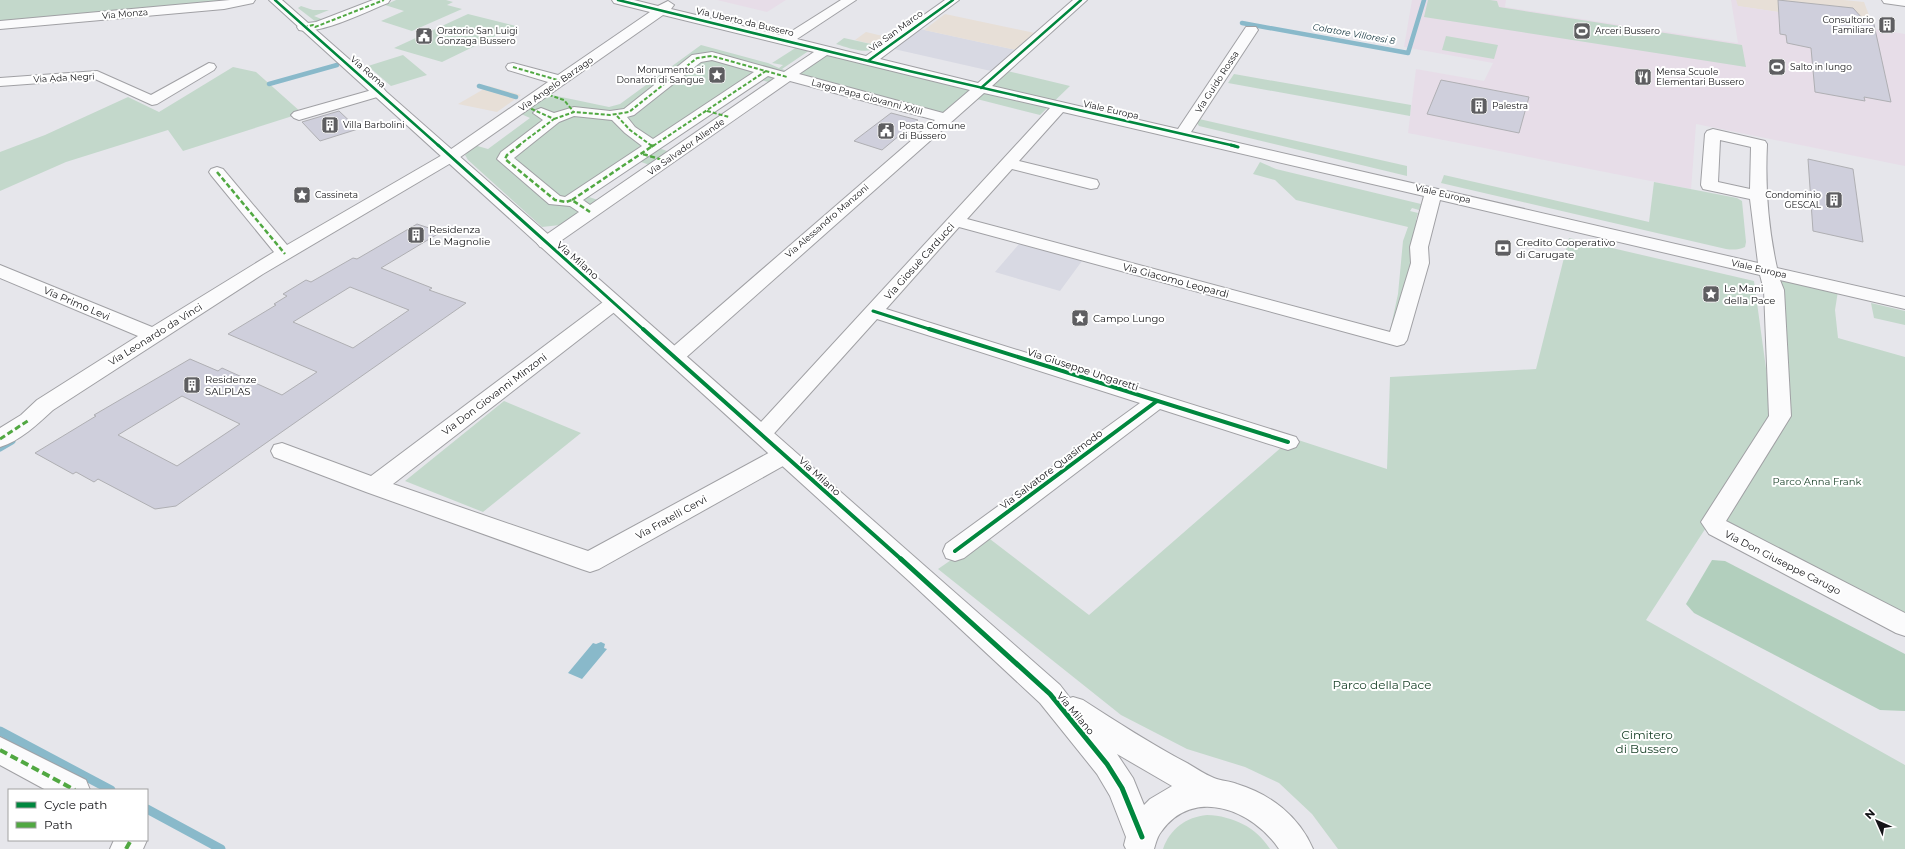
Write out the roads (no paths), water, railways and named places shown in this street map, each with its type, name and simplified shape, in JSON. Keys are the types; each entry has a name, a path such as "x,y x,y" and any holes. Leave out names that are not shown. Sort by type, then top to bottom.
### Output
{"street":[{"name":"Via Monza","path":"0,25 224,4 249,0"},
{"name":"Via Roma","path":"275,0 450,157"},
{"path":"304,27 313,25 315,27 384,0"},
{"name":"Via Uberto da Bussero","path":"618,0 825,50"},
{"name":"Via Angelo Barzago","path":"450,157 676,0"},
{"path":"787,40 850,0"},
{"name":"Via San Marco","path":"868,60 952,0"},
{"name":"Via Alessandro Manzoni","path":"675,356 1081,0"},
{"path":"1888,0 1905,2"},
{"name":"Via Guido Rossa","path":"1182,134 1251,30"},
{"path":"825,50 981,88"},
{"name":"Via Salvador Allende","path":"546,243 825,50"},
{"name":"Largo Papa Giovanni XXIII","path":"617,116 630,112 700,57 712,56 945,118"},
{"name":"Via Ada Negri","path":"0,82 96,75 152,101 209,67"},
{"path":"513,67 561,81"},
{"path":"666,161 648,150 617,116 577,110 554,119 507,155 505,159 555,200 566,202 572,200 648,150 707,111 766,71"},
{"name":"Viale Europa","path":"981,88 1905,303"},
{"path":"299,116 379,92"},
{"path":"543,93 559,97 570,105 573,111"},
{"path":"525,106 554,119"},
{"name":"Via Giosuè Carducci","path":"761,434 1060,106"},
{"path":"707,111 729,117"},
{"name":"Via Milano","path":"450,157 675,356 1050,694 1121,742 1213,793"},
{"name":"Via Leonardo da Vinci","path":"0,439 30,420 45,404 153,335 284,254 450,157"},
{"path":"1008,163 1091,184"},
{"path":"217,172 284,254"},
{"name":"Via Giacomo Leopardi","path":"955,221 1397,340 1420,263 1419,247 1432,192"},
{"path":"1759,196 1768,271"},
{"path":"572,200 590,212"},
{"name":"Via Primo Levi","path":"0,271 153,335"},
{"name":"Via Don Giuseppe Carugo","path":"1768,271 1774,290 1780,416 1713,522 1718,528 1905,625"},
{"name":"Via Don Giovanni Minzoni","path":"374,486 614,303"},
{"name":"Via Giuseppe Ungaretti","path":"873,311 1288,442"},
{"name":"Via Salvatore Quasimodo","path":"955,551 1157,401"},
{"path":"282,451 374,486"},
{"name":"Via Fratelli Cervi","path":"374,486 590,562 784,454"},
{"name":"Via Milano","path":"1050,694 1107,764 1122,788 1141,843"},
{"path":"0,750 73,789"},
{"name":"Via Milano","path":"1141,843 1153,817 1169,803 1185,796 1213,793 1239,798 1259,808 1277,822 1289,835 1297,849"}],"water":[{"path":"601,642 605,644 604,648 607,649 582,679 568,673 593,643 596,644"}],"waterway":[{"name":"Colatore Villoresi 8","path":"1242,23 1408,53 1424,0"},
{"name":"Colatore Villoresi 8","path":"269,84 337,65"},
{"name":"Colatore Villoresi 8","path":"479,86 516,97"},
{"path":"0,448 12,441"},
{"path":"0,731 109,789"},
{"path":"148,810 221,849"}],"place":[{"name":"Consultorio Familiare","path":"1887,25"},
{"name":"Arceri Bussero","path":"1582,31"},
{"name":"Oratorio San Luigi Gonzaga Bussero","path":"424,36"},
{"name":"Salto in lungo","path":"1777,67"},
{"name":"Monumento ai Donatori di Sangue","path":"717,75"},
{"name":"Mensa Scuole Elementari Bussero","path":"1643,77"},
{"name":"Palestra","path":"1479,106"},
{"name":"Villa Barbolini","path":"330,125"},
{"name":"Posta Comune di Bussero","path":"886,131"},
{"name":"Cassineta","path":"302,195"},
{"name":"Condominio GESCAL","path":"1834,200"},
{"name":"Residenza Le Magnolie","path":"416,235"},
{"name":"Credito Cooperativo di Carugate","path":"1503,248"},
{"name":"Le Mani della Pace","path":"1711,294"},
{"name":"Campo Lungo","path":"1080,318"},
{"name":"Residenze SALPLAS","path":"192,385"}],"park label":[{"name":"Parco Anna Frank","path":"1817,481"},
{"name":"Parco della Pace","path":"1382,685"},
{"name":"Cimitero di Bussero","path":"1647,742"}]}
